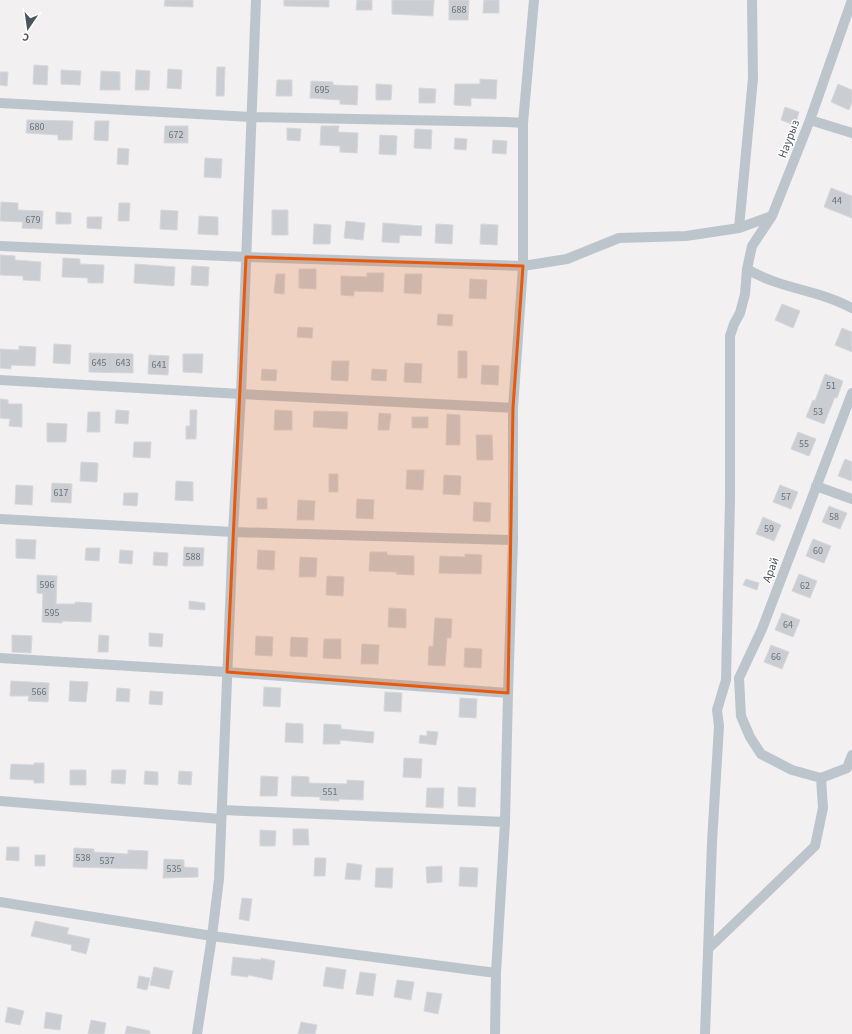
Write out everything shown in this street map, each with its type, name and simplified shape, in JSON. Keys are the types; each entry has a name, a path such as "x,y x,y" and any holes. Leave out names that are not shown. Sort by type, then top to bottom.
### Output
{"street":[{"path":"197,1034 219,879 233,532 241,394 256,0"},
{"path":"495,1034 496,973 505,822 513,540 513,408 523,266 523,124 534,0"},
{"path":"739,228 754,78 752,0"},
{"name":"Наурыз","path":"705,1034 719,726 717,710 726,680 730,499 730,336 740,313 745,294 747,269 752,246 772,216 810,120 852,0"},
{"path":"0,103 251,117 507,122 523,124"},
{"path":"810,120 852,133"},
{"path":"0,246 246,257 523,266 567,259 619,238 686,236 739,228 772,216"},
{"path":"747,269 760,277 782,285 827,297 852,308"},
{"path":"0,380 513,408"},
{"name":"Арай","path":"821,778 792,770 761,754 750,737 741,716 739,678 762,629 852,393"},
{"path":"816,486 852,499"},
{"path":"0,519 233,532 513,540"},
{"path":"0,658 227,672 508,693"},
{"path":"708,949 815,846 823,808 821,778 847,768 852,755"},
{"path":"0,801 222,814 505,822"},
{"path":"0,902 212,936 496,973"}],"highlighted area":[{"path":"246,257 523,266 513,408 508,693 227,672"}],"building":[{"path":"165,0 193,0 193,7 164,6"},
{"path":"284,0 329,0 329,7 284,6"},
{"path":"357,0 372,0 372,10 356,10"},
{"path":"392,0 434,0 433,16 392,14"},
{"path":"449,0 469,0 468,20 449,20"},
{"path":"484,0 499,0 499,13 483,13"},
{"path":"34,65 48,66 47,85 33,84"},
{"path":"217,67 225,67 224,96 216,96"},
{"path":"168,69 182,70 181,89 167,88"},
{"path":"61,70 81,71 80,85 61,84"},
{"path":"136,70 150,71 149,90 135,90"},
{"path":"101,71 120,72 120,90 100,90"},
{"path":"0,72 8,72 7,86 0,85"},
{"path":"480,79 497,80 496,99 471,98 471,106 454,105 455,84 480,84"},
{"path":"277,80 292,80 292,96 276,96"},
{"path":"311,81 333,82 333,85 358,86 357,105 340,104 340,100 310,98"},
{"path":"376,84 392,85 391,100 376,100"},
{"path":"838,84 852,90 852,102 849,110 831,102"},
{"path":"419,88 436,89 435,103 419,103"},
{"path":"785,107 799,112 795,125 781,120"},
{"path":"27,120 73,121 72,140 58,140 58,135 26,133"},
{"path":"95,121 109,121 108,141 94,140"},
{"path":"165,126 188,126 188,143 164,143"},
{"path":"321,126 339,126 338,132 358,133 357,153 340,152 340,146 320,145"},
{"path":"287,128 301,129 300,141 287,140"},
{"path":"415,129 432,130 431,149 414,148"},
{"path":"380,135 397,136 396,155 379,154"},
{"path":"455,138 467,139 466,150 454,149"},
{"path":"493,140 507,141 506,154 492,153"},
{"path":"118,148 129,149 128,165 117,164"},
{"path":"205,158 222,159 221,178 204,177"},
{"path":"831,188 852,196 852,218 824,207"},
{"path":"1,202 18,203 18,210 43,211 42,229 22,228 23,222 0,221"},
{"path":"119,203 130,203 129,221 118,221"},
{"path":"161,210 178,211 177,230 160,229"},
{"path":"272,210 288,210 288,235 272,235"},
{"path":"56,212 71,213 71,224 56,224"},
{"path":"199,216 218,217 218,235 198,234"},
{"path":"87,217 102,217 101,229 87,228"},
{"path":"346,221 365,223 363,240 344,238"},
{"path":"383,223 422,226 421,236 400,235 399,243 382,242"},
{"path":"314,224 331,225 330,244 313,244"},
{"path":"436,224 453,225 452,244 435,243"},
{"path":"481,224 498,225 497,245 480,244"},
{"path":"0,255 15,256 15,260 41,262 40,281 23,280 23,276 0,275"},
{"path":"63,258 80,259 80,264 104,265 103,283 88,283 88,278 62,277"},
{"path":"135,264 175,267 174,286 134,283"},
{"path":"192,266 209,267 208,286 191,285"},
{"path":"299,269 316,269 316,289 299,288"},
{"path":"367,273 384,273 383,292 354,291 354,296 341,295 341,276 367,277"},
{"path":"276,274 285,274 284,294 274,293"},
{"path":"405,274 422,274 421,294 404,293"},
{"path":"470,279 487,280 486,299 469,298"},
{"path":"782,304 800,311 793,328 775,320"},
{"path":"438,314 453,315 452,326 437,325"},
{"path":"298,327 313,328 312,338 297,337"},
{"path":"842,328 852,332 852,352 835,345"},
{"path":"54,344 71,345 70,364 53,363"},
{"path":"19,346 36,347 35,366 11,365 11,369 0,368 0,349 19,350"},
{"path":"458,351 467,351 467,378 458,378"},
{"path":"89,353 133,354 133,373 89,372"},
{"path":"183,354 203,354 202,373 183,372"},
{"path":"149,355 169,356 168,375 148,374"},
{"path":"332,361 349,361 348,381 331,380"},
{"path":"405,363 422,364 421,383 404,382"},
{"path":"482,365 499,366 498,385 481,384"},
{"path":"262,369 277,370 276,381 261,380"},
{"path":"372,369 387,370 386,381 371,380"},
{"path":"825,374 843,381 837,398 835,397 824,424 806,417 813,400 815,401"},
{"path":"0,399 8,400 8,404 22,404 22,427 9,426 10,419 0,418"},
{"path":"116,410 129,411 128,424 115,423"},
{"path":"190,410 197,410 196,439 186,439 186,426 190,426"},
{"path":"275,410 292,411 292,430 274,430"},
{"path":"314,411 348,412 347,429 313,427"},
{"path":"88,412 100,412 100,432 87,432"},
{"path":"379,413 391,414 389,430 378,430"},
{"path":"447,414 460,415 460,445 446,445"},
{"path":"412,417 428,417 428,428 412,428"},
{"path":"47,423 67,424 66,442 47,442"},
{"path":"798,432 816,439 809,456 791,449"},
{"path":"476,435 492,435 493,460 477,460"},
{"path":"134,442 151,442 150,458 133,457"},
{"path":"845,459 852,462 852,481 838,476"},
{"path":"81,462 98,463 97,482 80,481"},
{"path":"407,470 424,470 423,490 406,489"},
{"path":"329,474 338,474 338,492 329,492"},
{"path":"444,475 461,476 460,495 443,494"},
{"path":"176,481 193,482 193,501 175,500"},
{"path":"52,483 72,484 71,503 51,502"},
{"path":"16,485 33,486 32,505 15,504"},
{"path":"780,485 798,492 791,509 773,502"},
{"path":"124,493 138,493 137,506 123,505"},
{"path":"257,498 267,498 267,509 257,509"},
{"path":"357,499 374,500 373,519 356,518"},
{"path":"298,500 315,501 314,520 297,520"},
{"path":"474,502 491,503 490,522 473,521"},
{"path":"829,506 847,513 840,529 822,522"},
{"path":"763,517 781,525 774,541 756,534"},
{"path":"16,539 36,540 35,559 16,558"},
{"path":"813,539 831,546 824,563 806,556"},
{"path":"184,547 204,548 203,566 183,566"},
{"path":"86,548 100,548 99,561 85,560"},
{"path":"120,550 133,551 132,564 119,563"},
{"path":"258,550 275,551 274,570 257,569"},
{"path":"154,552 168,553 167,566 153,565"},
{"path":"370,552 387,552 387,555 414,556 414,575 396,574 397,572 369,571"},
{"path":"465,554 482,555 481,574 439,573 440,556 465,557"},
{"path":"300,557 317,558 316,577 299,577"},
{"path":"799,574 817,581 810,598 792,591"},
{"path":"37,575 57,576 56,604 75,604 75,602 92,603 91,622 42,622 43,594 37,593"},
{"path":"327,576 344,577 343,596 326,595"},
{"path":"746,579 759,583 757,590 743,585"},
{"path":"189,601 205,603 205,610 189,609"},
{"path":"389,608 406,609 406,628 388,627"},
{"path":"782,613 800,620 793,637 775,630"},
{"path":"435,618 452,619 451,638 447,638 445,666 428,665 429,646 433,647"},
{"path":"149,633 163,634 162,647 149,646"},
{"path":"12,635 32,636 31,653 12,652"},
{"path":"99,635 109,636 108,652 98,652"},
{"path":"256,636 273,637 272,656 255,655"},
{"path":"291,637 308,638 307,657 290,656"},
{"path":"324,639 341,639 341,659 323,658"},
{"path":"362,644 379,645 378,664 361,664"},
{"path":"771,645 789,652 782,669 764,662"},
{"path":"465,648 482,649 481,668 464,667"},
{"path":"11,681 49,683 48,702 28,701 29,696 10,696"},
{"path":"70,681 88,682 86,702 69,701"},
{"path":"264,687 281,688 280,707 263,706"},
{"path":"117,688 130,689 129,702 116,701"},
{"path":"150,691 163,692 162,705 149,704"},
{"path":"385,692 402,693 401,712 384,711"},
{"path":"460,698 477,699 476,718 459,717"},
{"path":"286,723 303,724 303,743 285,742"},
{"path":"324,724 341,725 341,729 374,732 373,743 340,740 340,744 323,744"},
{"path":"427,731 438,732 436,745 419,743 420,735 427,736"},
{"path":"404,758 422,759 421,778 403,777"},
{"path":"34,763 44,763 44,783 34,783 34,780 10,779 11,764 34,765"},
{"path":"70,770 86,770 86,785 70,785"},
{"path":"112,770 126,770 125,784 111,783"},
{"path":"145,771 158,772 158,785 144,784"},
{"path":"179,771 192,772 191,785 178,784"},
{"path":"261,776 278,777 277,796 260,796"},
{"path":"292,776 309,777 309,783 347,784 347,780 364,781 363,800 320,800 320,797 291,796"},
{"path":"458,787 476,788 475,807 458,806"},
{"path":"427,788 444,788 443,808 426,807"},
{"path":"293,829 308,829 309,845 293,845"},
{"path":"260,830 276,831 275,846 260,846"},
{"path":"7,847 19,847 19,861 6,860"},
{"path":"74,848 94,849 94,852 128,854 128,850 148,851 147,869 73,867"},
{"path":"35,855 45,855 45,866 35,866"},
{"path":"315,858 326,858 325,876 314,876"},
{"path":"164,859 184,860 184,867 198,868 198,877 163,878"},
{"path":"347,863 362,865 360,880 345,879"},
{"path":"442,866 442,882 427,883 426,867"},
{"path":"460,867 478,868 477,887 459,886"},
{"path":"376,868 393,868 392,888 375,887"},
{"path":"242,898 252,899 249,921 239,919"},
{"path":"35,921 69,928 67,934 90,939 86,954 71,950 72,945 31,936"},
{"path":"233,957 261,960 261,958 275,961 272,980 248,975 248,977 231,975"},
{"path":"154,967 173,971 169,989 150,985"},
{"path":"326,967 346,970 343,989 323,986"},
{"path":"360,972 376,974 373,996 356,994"},
{"path":"139,976 150,978 147,990 137,988"},
{"path":"397,980 414,982 411,1000 394,997"},
{"path":"427,992 442,994 438,1014 424,1011"},
{"path":"8,1007 24,1011 20,1025 5,1022"},
{"path":"46,1012 62,1015 60,1030 44,1028"},
{"path":"91,1020 106,1023 104,1034 88,1034"},
{"path":"301,1022 317,1025 315,1034 298,1034"},
{"path":"127,1026 150,1031 150,1034 125,1034"}]}
